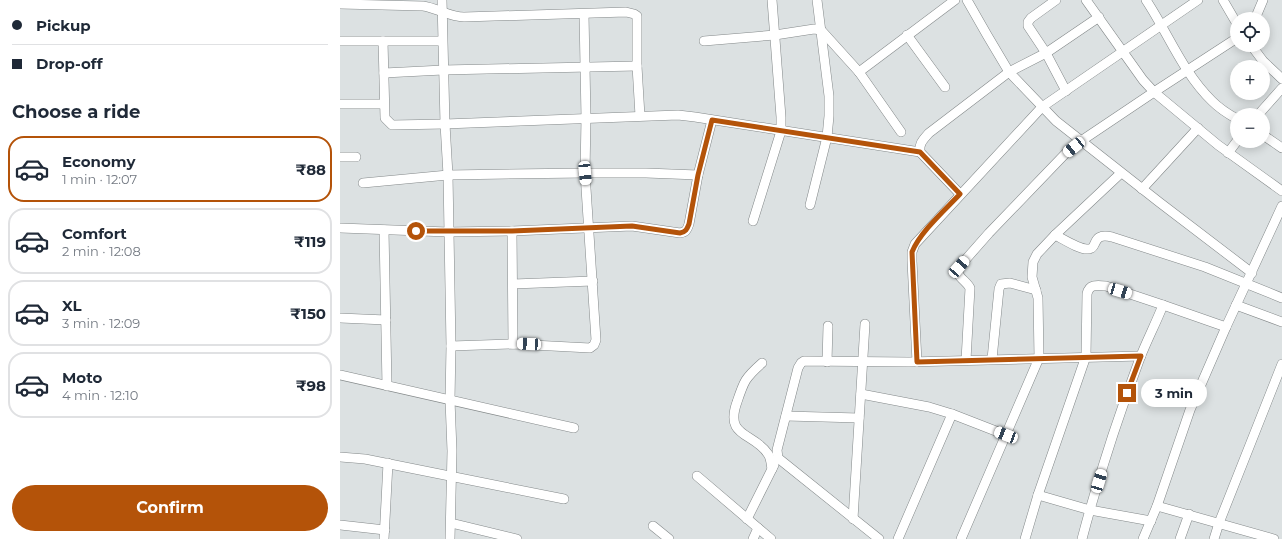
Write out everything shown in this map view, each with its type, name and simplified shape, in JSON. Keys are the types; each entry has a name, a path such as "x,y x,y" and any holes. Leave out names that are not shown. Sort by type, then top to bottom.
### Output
{"street":[{"path":"442,0 442,41 448,175 451,346 450,400 452,476 450,539"},
{"path":"753,220 781,130 772,0"},
{"path":"810,205 827,137 830,107 817,0"},
{"path":"859,72 955,0"},
{"path":"967,0 1009,72 1056,121 1121,173 1252,273"},
{"path":"1056,0 1031,18 1028,22 1028,26 1046,52 1066,91"},
{"path":"1086,0 1154,92 1228,152 1282,191"},
{"path":"1146,0 1162,24 1187,70 1202,91 1213,102 1230,114"},
{"path":"917,362 912,252 915,244 923,233 1042,107 1198,0"},
{"path":"1223,0 1230,12"},
{"path":"1258,12 1263,0"},
{"path":"340,4 386,2 423,6 454,16 464,17 626,12 634,14 637,16 637,66 640,116"},
{"path":"451,346 513,344 590,348 594,345 596,340 593,282 585,173 586,118 584,14"},
{"path":"960,194 920,152 919,146 922,141 929,133 1009,72 1046,52 1099,17"},
{"path":"704,41 775,35 814,29 821,30 859,72 901,132"},
{"path":"907,35 945,87"},
{"path":"340,40 442,41"},
{"path":"383,41 385,118 392,125 678,115 920,152"},
{"path":"966,360 970,288 968,283 958,274 959,267 1066,153 1081,141 1230,42"},
{"path":"1256,52 1263,61 1282,79"},
{"path":"384,73 444,70 637,66"},
{"path":"1264,108 1282,88"},
{"path":"340,104 384,104"},
{"path":"340,228 448,232 640,226 684,233 689,224 698,175 712,120"},
{"path":"1142,189 1198,128"},
{"path":"1270,140 1282,148"},
{"path":"1228,152 1231,148"},
{"path":"340,157 356,157"},
{"path":"363,183 448,175 646,172 698,175"},
{"path":"961,539 1040,358 1038,298 1032,277 1033,262 1037,254 1121,173"},
{"path":"1143,539 1157,506 1190,410 1226,327 1282,206"},
{"path":"384,230 387,386"},
{"path":"512,231 513,344"},
{"path":"1056,235 1084,249 1090,250 1094,247 1096,240 1105,235 1204,267 1282,298"},
{"path":"512,284 593,282"},
{"path":"992,359 999,289 1001,284 1010,283 1036,290"},
{"path":"1025,539 1038,495 1086,356 1088,289 1091,286 1097,285 1106,286 1226,327"},
{"path":"1082,539 1127,393 1163,305"},
{"path":"1236,306 1282,322"},
{"path":"340,318 386,320"},
{"path":"854,519 865,324"},
{"path":"827,362 828,326"},
{"path":"879,539 778,458 777,450 798,368 801,363 804,361 917,362 1086,356 1141,356"},
{"path":"762,363 747,376 743,383 732,417 736,427 767,453 772,469"},
{"path":"1214,539 1282,364"},
{"path":"340,375 574,428"},
{"path":"861,394 916,403 952,414 1006,435"},
{"path":"898,539 952,414"},
{"path":"786,416 860,418"},
{"path":"340,457 388,463 564,499"},
{"path":"747,519 778,458"},
{"path":"340,525 384,535 388,463"},
{"path":"697,476 771,539"},
{"path":"1038,495 1090,510 1151,521"},
{"path":"1157,506 1274,539"},
{"path":"1180,539 1189,514"},
{"path":"451,523 517,539"},
{"path":"653,526 669,539"},
{"path":"753,539 758,528"}],"route":[{"path":"416,231 512,231 640,226 684,233 689,224 698,175 712,120 920,152 960,194 923,233 915,244 912,252 917,362 1086,356 1141,356 1127,393"}]}
